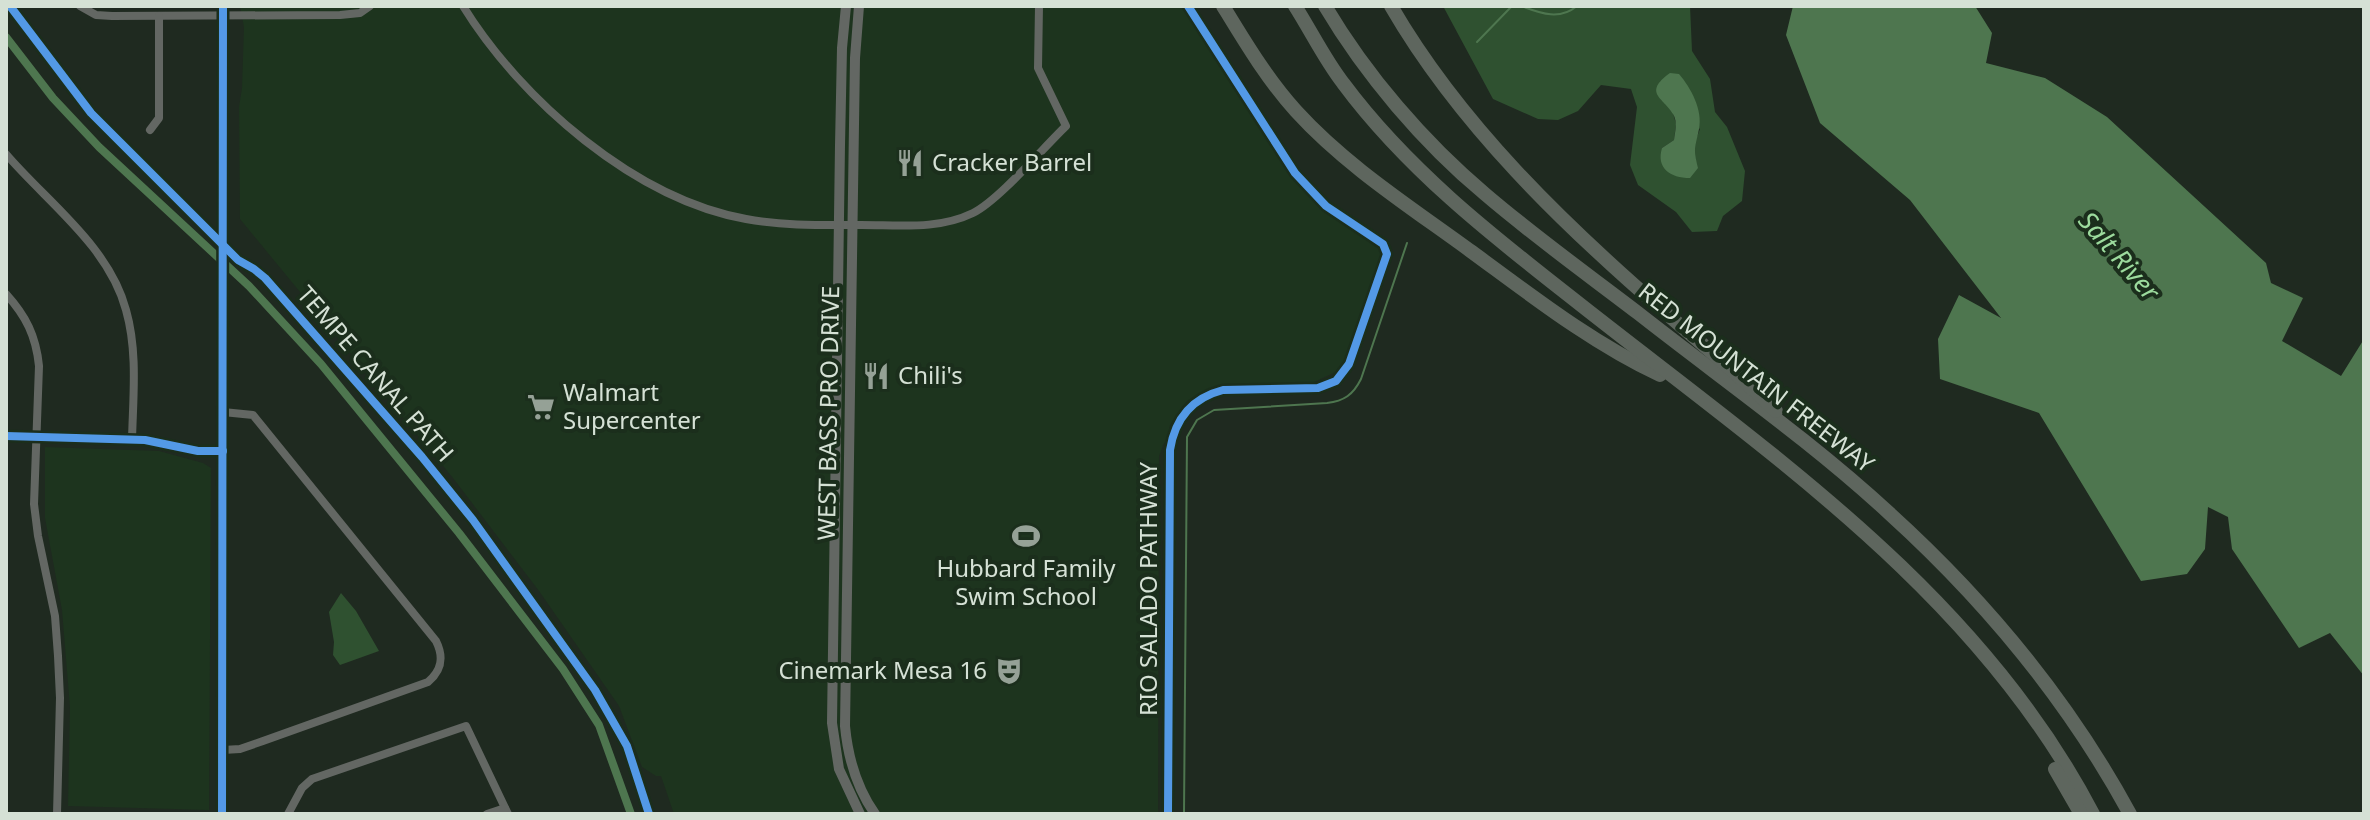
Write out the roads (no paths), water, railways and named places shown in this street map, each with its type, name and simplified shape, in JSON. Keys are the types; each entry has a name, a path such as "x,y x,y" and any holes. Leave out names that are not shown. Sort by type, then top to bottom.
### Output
{"highway":[{"path":"1223,6 1276,87 1333,146 1413,209 1620,357 1682,385"},
{"path":"1295,6 1342,83 1404,154 1462,209 1835,506 1891,555 1967,632 2002,675 2093,814"},
{"name":"RED MOUNTAIN FREEWAY","path":"1325,6 1374,77 1416,126 1483,193 1889,512 1991,614 2054,694 2130,814"},
{"path":"1391,6 1409,36 1469,117 1530,184 1665,313 1752,386 1819,454"},
{"path":"2002,675 2081,814"}],"main road":[{"path":"222,814 223,11"}],"street":[{"path":"80,6 96,15 159,16 223,11 340,15 360,13 370,6"},
{"path":"463,6 479,32 526,88 594,148 627,170 685,199 743,219 838,225 942,224 977,211 1066,126 1038,68 1039,6"},
{"name":"WEST BASS PRO DRIVE","path":"846,6 842,48 838,225 832,723 839,769 860,814"},
{"name":"WEST BASS PRO DRIVE","path":"859,6 855,58 845,726 856,780 875,814"},
{"path":"150,130 159,118 159,16"},
{"path":"6,154 99,254 117,285 132,337 132,440"},
{"path":"6,294 31,327 37,346 35,519 55,616 58,656 57,814"},
{"path":"223,412 253,415 436,641 441,659 436,675 428,682 252,745 223,750"},
{"path":"6,436 161,442 198,451 223,451"},
{"path":"288,814 302,788 312,779 466,726 506,811 487,814"}],"water":[{"name":"Salt River","path":"1793,6 1975,6 1992,33 1986,63 2045,78 2107,117 2266,263 2271,283 2303,298 2282,341 2341,376 2364,339 2364,676 2330,633 2299,648 2232,549 2228,517 2208,507 2205,549 2187,574 2141,581 2039,413 1940,379 1938,339 1959,295 2001,318 1910,200 1820,123 1786,35"},
{"path":"1670,73 1679,74 1692,93 1699,114 1695,148 1698,168 1690,178 1671,174 1661,161 1662,148 1674,140 1676,124 1675,117 1656,91"}],"waterway":[{"path":"1477,42 1512,6"},
{"path":"1521,6 1556,14 1577,6"},
{"path":"6,37 53,98 99,147 249,286 321,364 459,533 563,669 599,725 631,814"},
{"path":"1184,814 1187,437 1197,420 1214,410 1327,403 1343,399 1351,393 1361,379 1407,243"}],"place":[{"name":"Cracker Barrel","path":"910,163"},
{"name":"Chili's","path":"876,376"},
{"name":"Walmart Supercenter","path":"541,407"},
{"name":"Hubbard Family Swim School","path":"1026,536"},
{"name":"Cinemark Mesa 16","path":"1009,671"}]}
